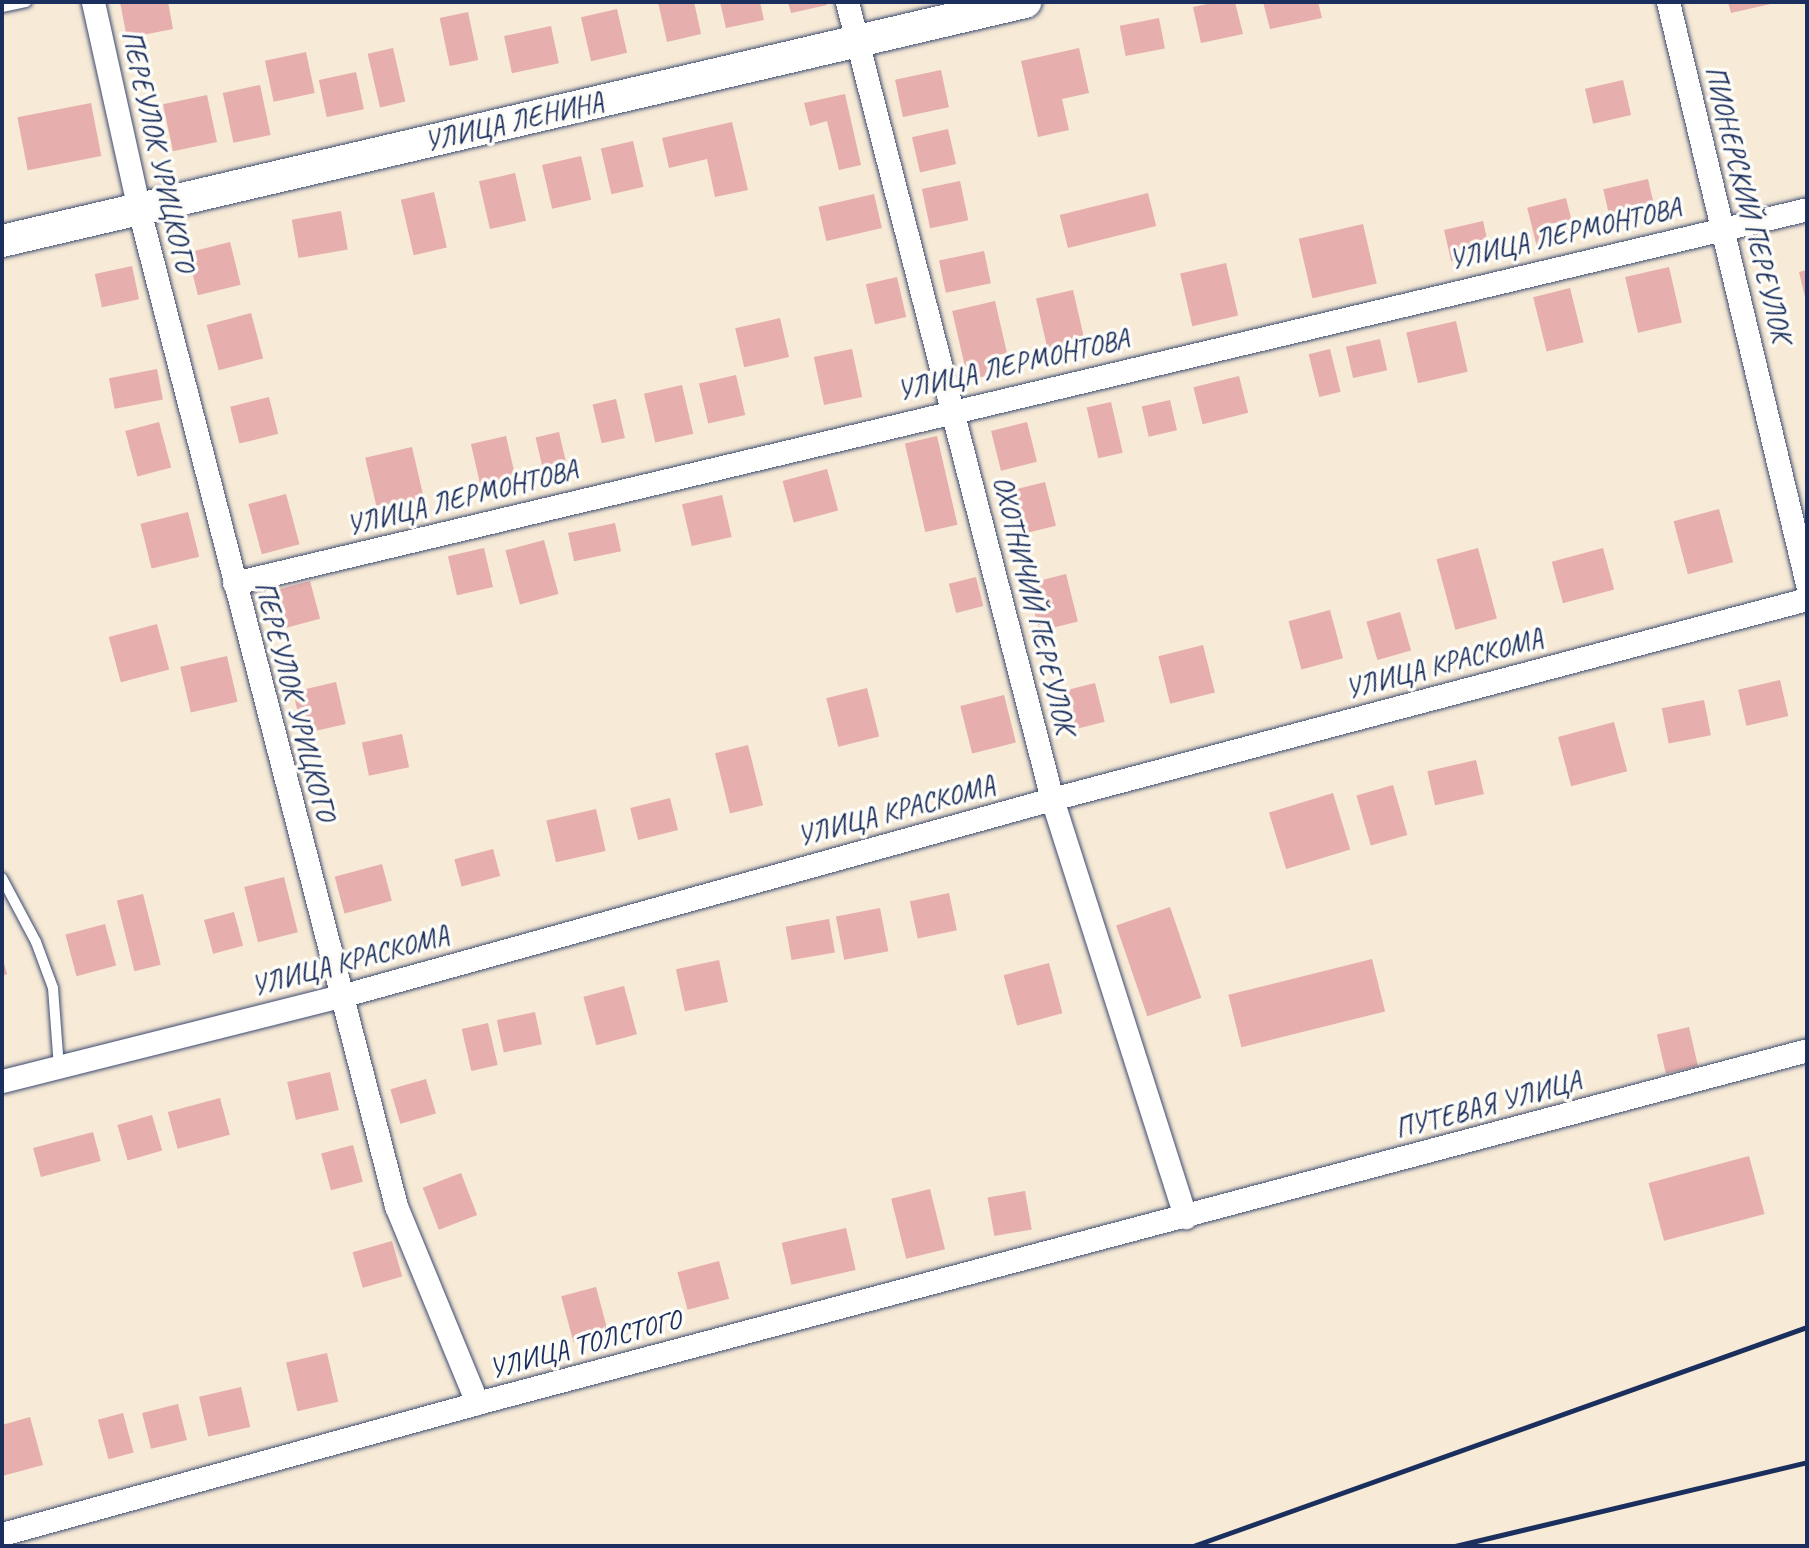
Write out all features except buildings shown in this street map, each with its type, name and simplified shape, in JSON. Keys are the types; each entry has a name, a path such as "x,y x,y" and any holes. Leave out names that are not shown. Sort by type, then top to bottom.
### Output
{"main road":[{"name":"УЛИЦА ЛЕНИНА","path":"2,241 1025,2"}],"street":[{"name":"ПЕРЕУЛОК УРИЦКОГО","path":"93,2 139,210 396,1206 477,1403"},
{"name":"ОХОТНИЧИЙ ПЕРЕУЛОК","path":"847,2 1052,799 1185,1217"},
{"name":"ПИОНЕРСКИЙ ПЕРЕУЛОК","path":"1668,2 1724,227 1807,584"},
{"name":"УЛИЦА ЛЕРМОНТОВА","path":"234,583 953,409 1807,209"},
{"name":"УЛИЦА КРАСКОМА","path":"2,1081 341,996 1052,799 1807,599"},
{"name":"ПУТЕВАЯ УЛИЦА","path":"1185,1217 1807,1051"},
{"name":"УЛИЦА ТОЛСТОГО","path":"2,1534 477,1403 1185,1217"}],"lane":[{"path":"2,7 26,2"},
{"path":"2,878 36,942 53,988 59,1067"}],"railway":[{"path":"1193,1546 1807,1327"},
{"path":"1455,1546 1807,1462"}]}
